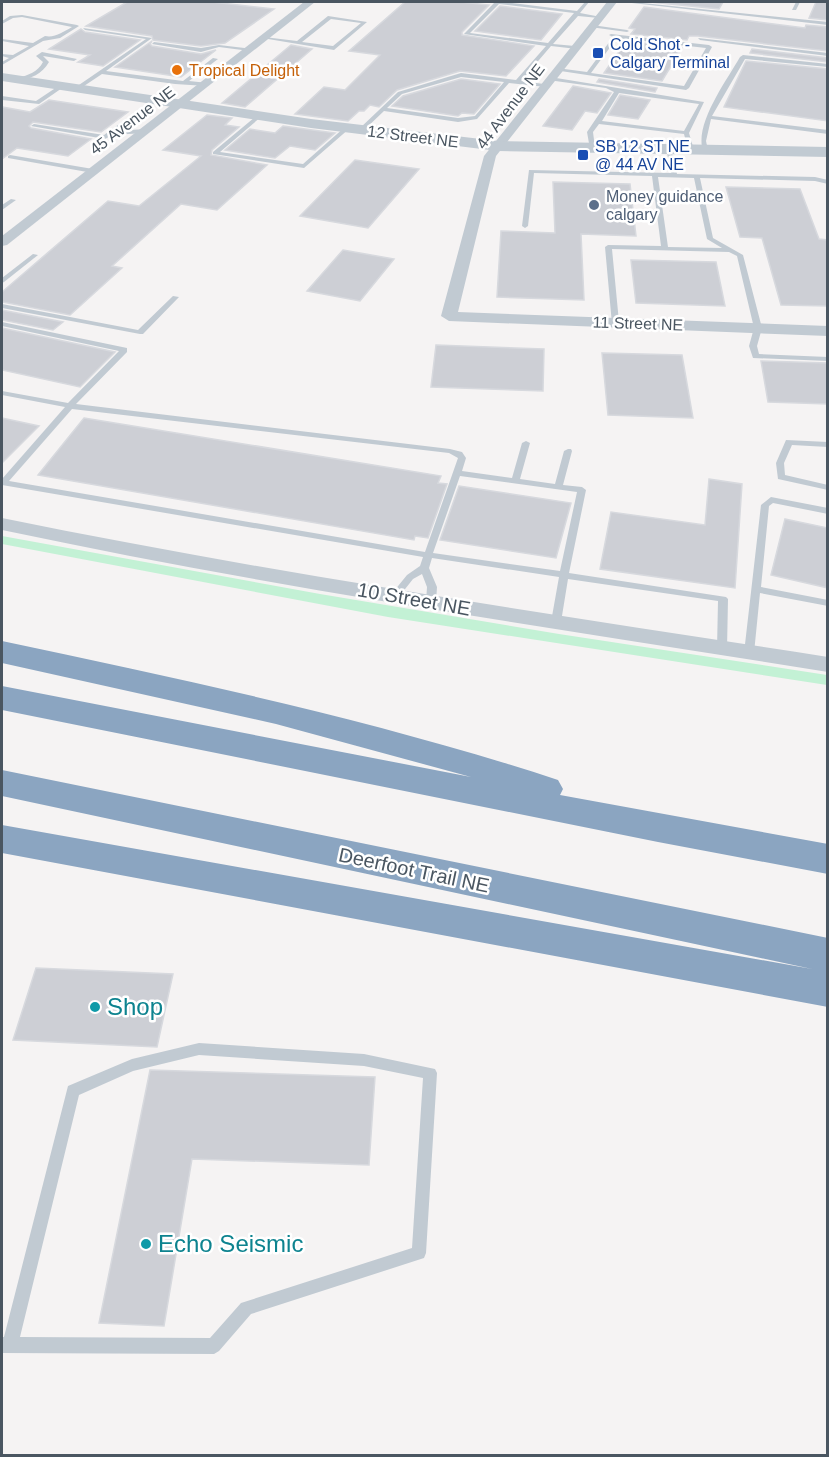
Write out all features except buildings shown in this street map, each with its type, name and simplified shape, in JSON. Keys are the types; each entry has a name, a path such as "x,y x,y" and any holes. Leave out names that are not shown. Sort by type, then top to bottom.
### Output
{"highway":[{"path":"2,652 286,715 479,765 658,828"},
{"path":"2,698 658,828 828,859"},
{"name":"Deerfoot Trail NE","path":"2,783 828,955"},
{"path":"2,839 828,989"}],"street":[{"name":"45 Avenue NE","path":"2,242 181,104 306,2"},
{"name":"44 Avenue NE","path":"449,316 489,156 612,2"},
{"name":"12 Street NE","path":"2,76 354,129 498,146 828,152"},
{"name":"11 Street NE","path":"449,316 828,331"},
{"name":"10 Street NE","path":"2,524 119,548 395,596 828,665"}],"lane":[{"path":"260,115 215,153 304,166 382,109 400,93 461,75 518,82 588,74 686,88 709,47 616,36 577,12 498,2 466,34 575,48"},
{"path":"518,82 587,2"},
{"path":"625,2 828,24"},
{"path":"794,9 798,2"},
{"path":"2,23 12,17 22,16 77,26 58,38 43,40"},
{"path":"264,38 298,43 334,48 365,22 330,17 298,43"},
{"path":"2,64 62,28 22,21"},
{"path":"595,22 828,55"},
{"path":"2,98 37,103 101,72 150,38 85,29"},
{"path":"588,74 616,36"},
{"path":"2,40 34,45"},
{"path":"154,43 201,50 219,46 250,49"},
{"path":"20,79 34,75 44,68 46,62 39,56 42,54 74,59"},
{"path":"2,55 14,57"},
{"path":"598,122 686,133 698,150 703,141 709,117 743,57 828,66"},
{"path":"186,81 215,58"},
{"path":"101,72 206,84"},
{"path":"551,79 702,103 686,133"},
{"path":"382,109 458,120 477,117 508,81"},
{"path":"592,148 590,132 617,91"},
{"path":"709,117 828,132"},
{"path":"34,126 105,137 122,124"},
{"path":"111,133 145,131"},
{"path":"668,149 675,176"},
{"path":"10,157 93,171"},
{"path":"525,226 531,171 815,179 828,182"},
{"path":"655,176 664,248"},
{"path":"697,176 710,239 740,255 758,328 753,346 756,356 828,359"},
{"path":"2,208 13,200"},
{"path":"615,322 608,247 731,250"},
{"path":"2,281 35,255"},
{"path":"2,306 140,332 175,297"},
{"path":"2,324 124,350 70,406 2,484"},
{"path":"2,393 70,406 450,451 459,454 462,458 424,568 432,587 431,602"},
{"path":"515,481 526,442"},
{"path":"828,445 789,442 780,462 781,477 828,488"},
{"path":"558,487 568,451"},
{"path":"456,473 582,490 556,622"},
{"path":"2,484 428,555 723,599 722,648"},
{"path":"749,653 765,505 771,500 828,511"},
{"path":"395,596 410,577 424,568"},
{"path":"756,588 828,603"},
{"path":"199,1049 364,1060 430,1073 419,1253 246,1308 214,1346 6,1345 73,1091 132,1065 199,1049"}],"green space":[{"path":"2,536 320,594 827,675 827,685 388,617 2,544"}],"place":[{"name":"Cold Shot - Calgary Terminal","path":"598,53"},
{"name":"Tropical Delight","path":"177,70"},
{"name":"SB 12 ST NE @ 44 AV NE","path":"583,155"},
{"name":"Money guidance calgary","path":"594,205"},
{"name":"Shop","path":"95,1007"},
{"name":"Echo Seismic","path":"146,1244"}]}
